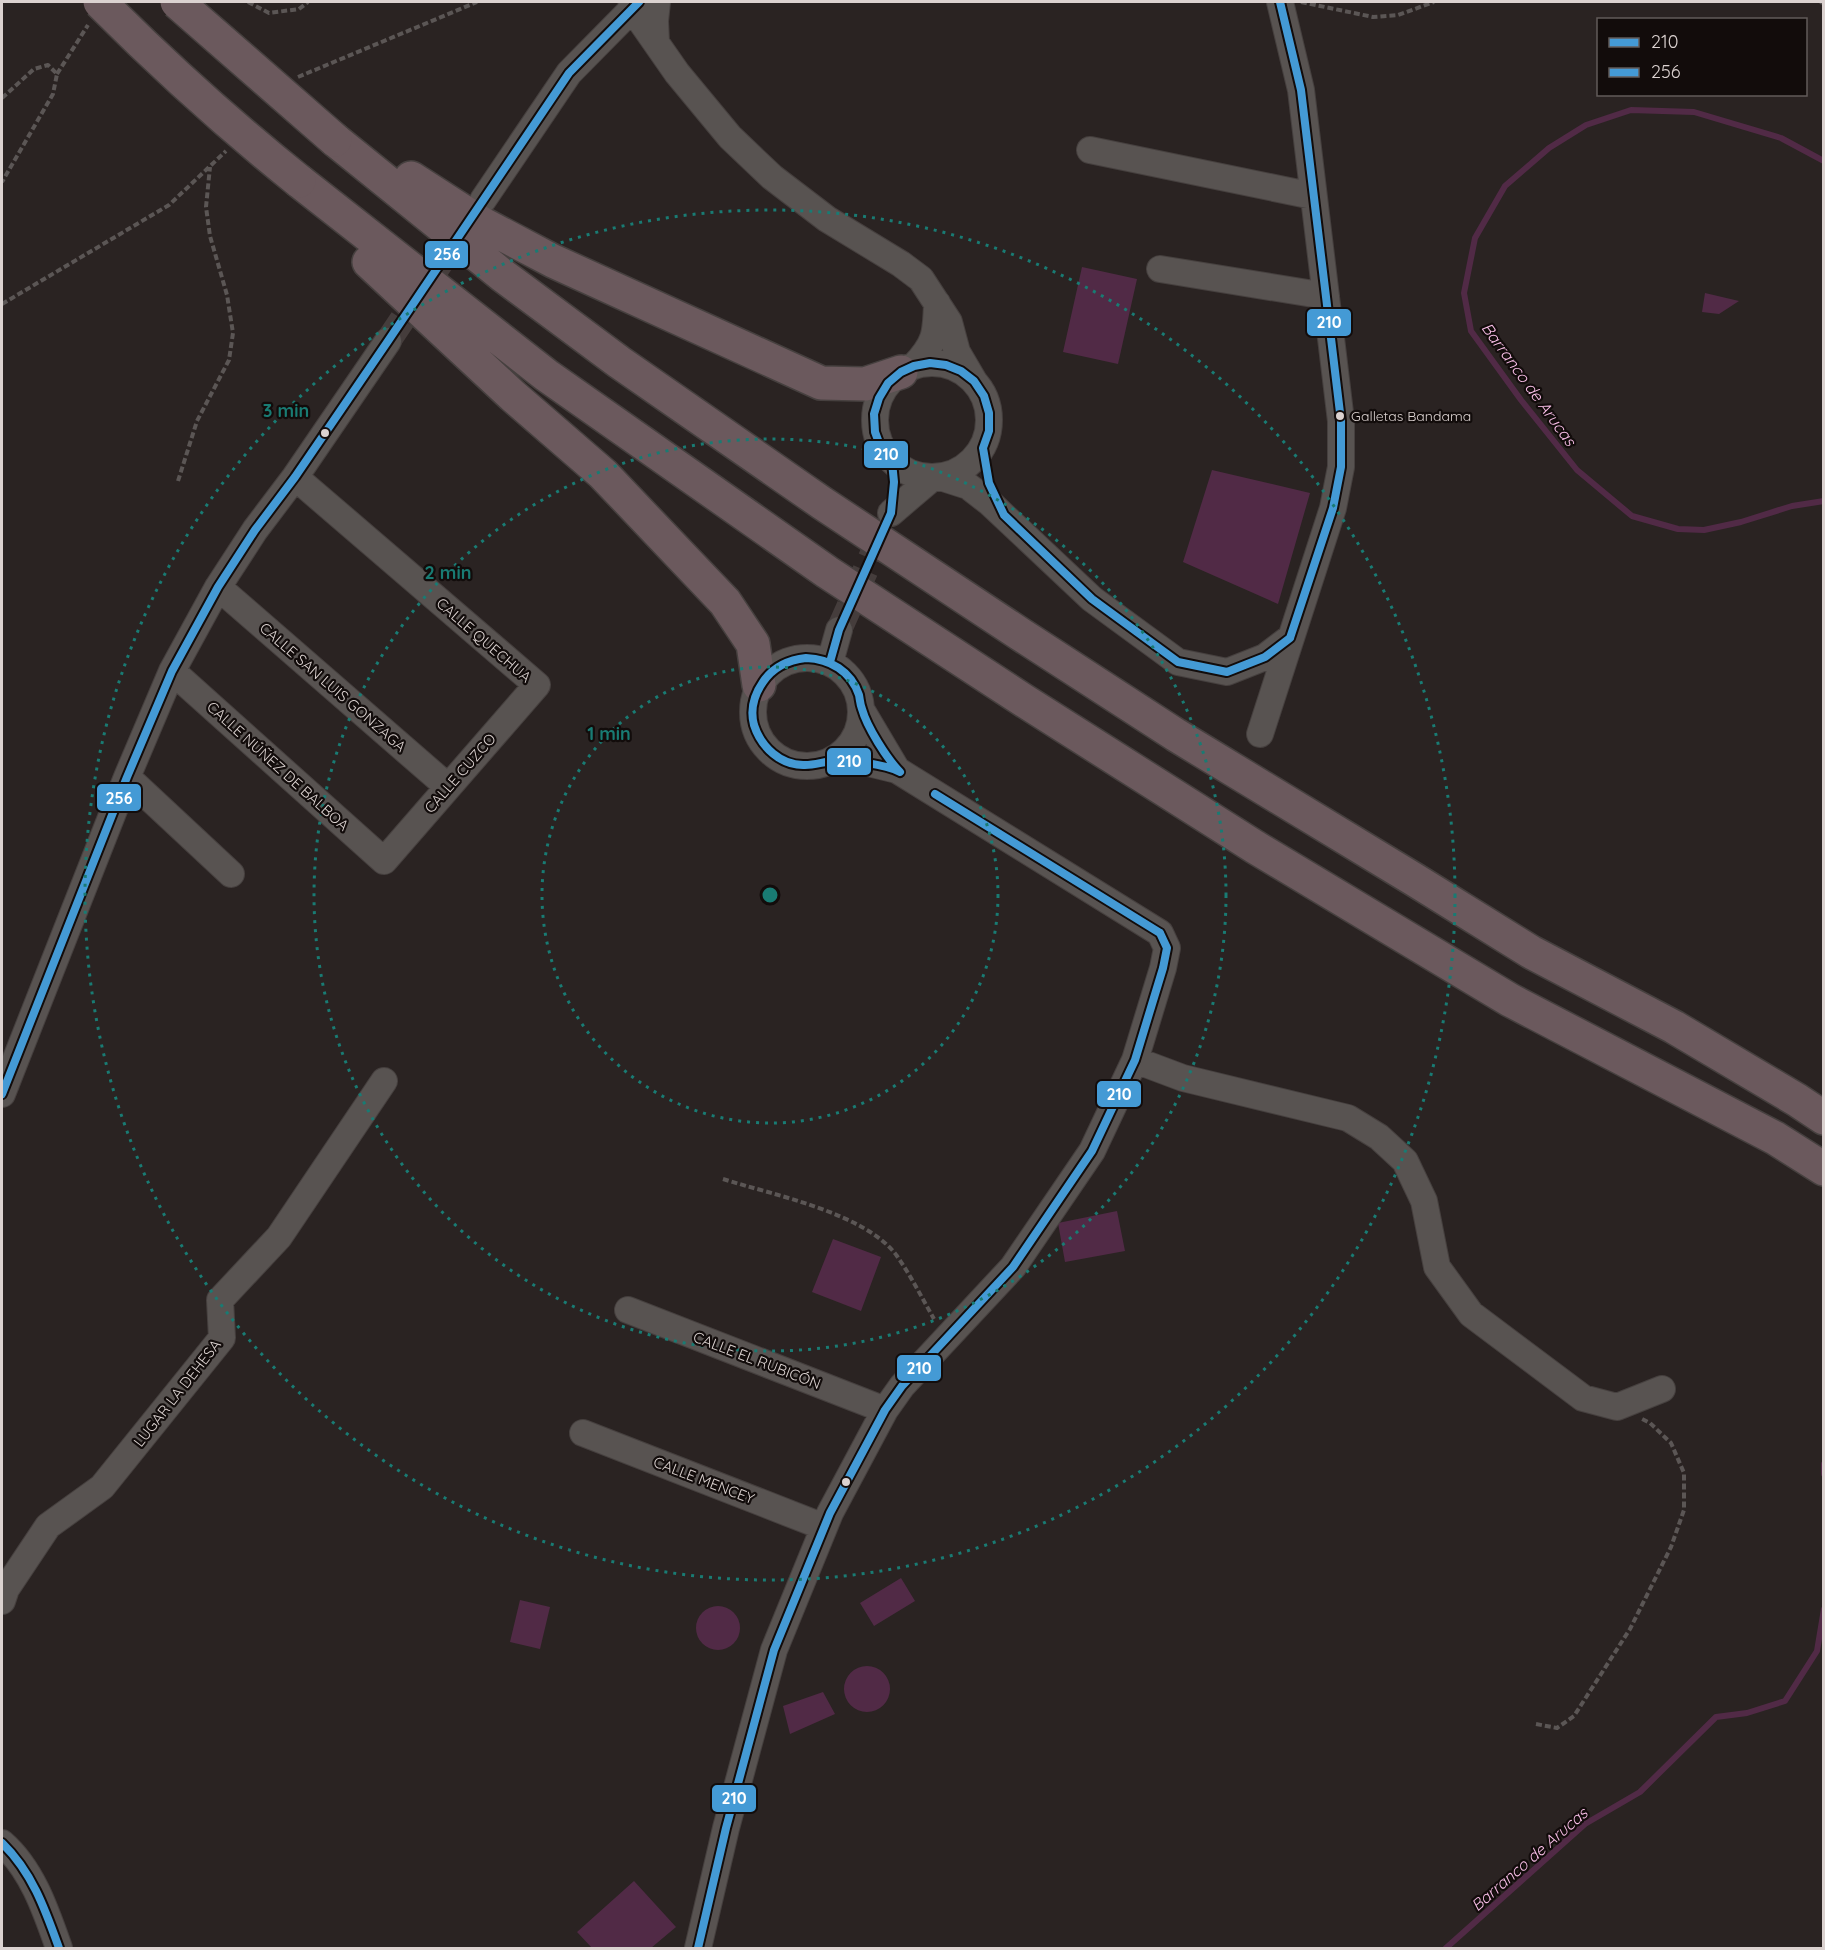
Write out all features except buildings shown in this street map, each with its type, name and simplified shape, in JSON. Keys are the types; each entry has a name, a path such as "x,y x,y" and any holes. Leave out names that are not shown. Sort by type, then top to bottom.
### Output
{"highway":[{"path":"177,2 242,59 334,130 502,275 619,362 822,503 1176,735 1531,952 1678,1030 1824,1118"},
{"path":"95,11 144,46 250,142 513,396 603,474 725,602 753,644 759,685"},
{"path":"334,130 481,223 553,261 821,383 865,384 907,369"},
{"path":"294,185 546,375 827,572 1093,745 1255,847 1510,1000 1775,1138 1824,1169"},
{"path":"1678,1030 1735,1040 1824,1092"}],"street":[{"path":"656,42 657,2"},
{"path":"1260,734 1334,508 1341,467 1341,421 1301,90 1280,2"},
{"path":"483,200 569,73 635,4 656,42 677,73 730,137 772,177 826,219 901,264 921,279 949,322 957,352 984,396 989,413 989,431 983,448 972,462 957,472 936,478 891,513 894,482 892,462"},
{"path":"602,39 625,36 656,42"},
{"path":"1090,150 1313,196"},
{"path":"1160,269 1326,296"},
{"path":"937,303 936,331 928,352 888,383 879,398 874,414 875,432 881,448 892,462 910,473 968,486 1004,515 1092,599 1178,662 1227,672 1265,657 1290,638"},
{"path":"2,1094 127,777 172,671 218,587 255,530 295,477 388,341"},
{"path":"907,369 930,363 946,365 961,371 974,381"},
{"path":"983,448 989,483 1004,515"},
{"name":"CALLE QUECHUA","path":"295,477 537,685"},
{"name":"CALLE SAN LUIS GONZAGA","path":"218,587 448,787"},
{"path":"830,662 839,630"},
{"path":"798,658 814,658 830,662 843,670 853,682 860,696 862,711 860,726 854,740 844,752 832,760 815,766 798,765 781,760 767,749 758,735 753,718 753,701 759,685 769,672 783,663 798,658"},
{"name":"CALLE NÚÑEZ DE BALBOA","path":"172,671 384,861"},
{"name":"CALLE CUZCO","path":"384,861 537,685"},
{"path":"862,711 897,770"},
{"path":"698,1948 726,1828 774,1650 830,1513 885,1410 902,1386 1013,1267 1092,1151 1135,1060 1167,948 1160,933 897,770 864,762 832,760"},
{"path":"127,777 231,874"},
{"path":"1135,1060 1183,1078 1348,1118 1378,1137 1405,1161 1424,1201 1437,1267 1471,1314 1583,1398 1617,1407 1662,1389"},
{"name":"LUGAR LA DEHESA","path":"2,1601 6,1588 48,1526 102,1487 222,1338 220,1300 279,1238 384,1081"},
{"name":"CALLE EL RUBICÓN","path":"628,1310 885,1410"},
{"name":"CALLE MENCEY","path":"584,1433 824,1527"},
{"path":"2,1843 23,1866 44,1908 59,1948"}],"path":[{"path":"248,2 269,13 299,9 308,2"},
{"path":"1300,2 1373,17 1398,15 1434,2"},
{"path":"2,182 53,94 57,74 95,11"},
{"path":"2,98 34,69 48,65 57,74"},
{"path":"178,481 197,421 229,360 233,333 227,295 210,236 206,207 210,166"},
{"path":"723,1179 832,1213 873,1232 896,1255 946,1338"},
{"path":"1536,1724 1557,1728 1574,1716 1630,1629 1671,1547 1684,1510 1684,1473 1671,1443 1650,1423 1617,1407"}],"shaded area":[{"path":"1082,267 1137,279 1118,364 1063,352"},
{"path":"1705,293 1739,301 1719,314 1702,312"},
{"path":"1212,470 1310,493 1278,604 1183,562"},
{"path":"1117,1211 1125,1251 1065,1262 1058,1223"},
{"path":"833,1239 881,1257 861,1311 812,1292"},
{"path":"901,1578 915,1601 874,1626 860,1603"},
{"path":"520,1600 550,1607 540,1649 510,1642"},
{"path":"718,1606 733,1613 740,1628 733,1643 718,1650 703,1643 696,1628 703,1613"},
{"path":"867,1666 883,1673 890,1689 883,1705 867,1712 851,1705 844,1689 851,1673"},
{"path":"823,1692 835,1714 790,1734 783,1706"},
{"path":"634,1881 676,1927 651,1948 592,1948 577,1932"}],"waterway":[{"name":"Barranco de Arucas","path":"1824,161 1781,138 1694,112 1631,110 1586,125 1549,148 1505,186 1475,238 1464,293 1471,331 1521,400 1577,470 1632,516 1678,529 1704,530 1741,522 1792,506 1824,501"},
{"name":"Barranco de Arucas","path":"1824,1464 1824,1474"},
{"name":"Barranco de Arucas","path":"1446,1948 1585,1824 1640,1792 1716,1717 1747,1713 1785,1701 1817,1651 1824,1609"}],"tunnel":[{"path":"388,341 467,223"},
{"path":"839,630 886,524"}],"transit line":[{"name":"256","path":"2,1094 127,777 172,671 218,587 569,73 639,2"},
{"name":"210","path":"1280,2 1301,90 1341,421 1341,467 1333,508 1290,638"},
{"name":"210","path":"830,662 839,630 891,513 894,482 892,462 881,448 875,432 874,414 879,398 888,383 901,372 914,366 930,363 946,365 961,371 974,381 984,396 989,413 989,431 983,448 989,483 1004,515 1092,599 1178,662 1227,672 1265,657 1290,638"},
{"name":"210","path":"806,658 831,664 851,679 873,733 900,772 877,765 848,761 796,764 780,759 767,748 754,725 753,708 757,692 776,668 793,660 806,658"},
{"name":"210","path":"935,794 1160,933"},
{"name":"210","path":"935,794 1160,933"},
{"name":"210","path":"830,1513 885,1410 902,1386 1013,1267 1092,1151 1135,1060 1167,948 1160,933"},
{"name":"210","path":"774,1650 830,1513"},
{"name":"210","path":"774,1650 830,1513"},
{"name":"210","path":"698,1948 726,1828 774,1650"},
{"name":"256","path":"2,1843 30,1879 43,1905 59,1948"}],"place":[{"name":"Galletas Bandama","path":"1340,416"}]}
